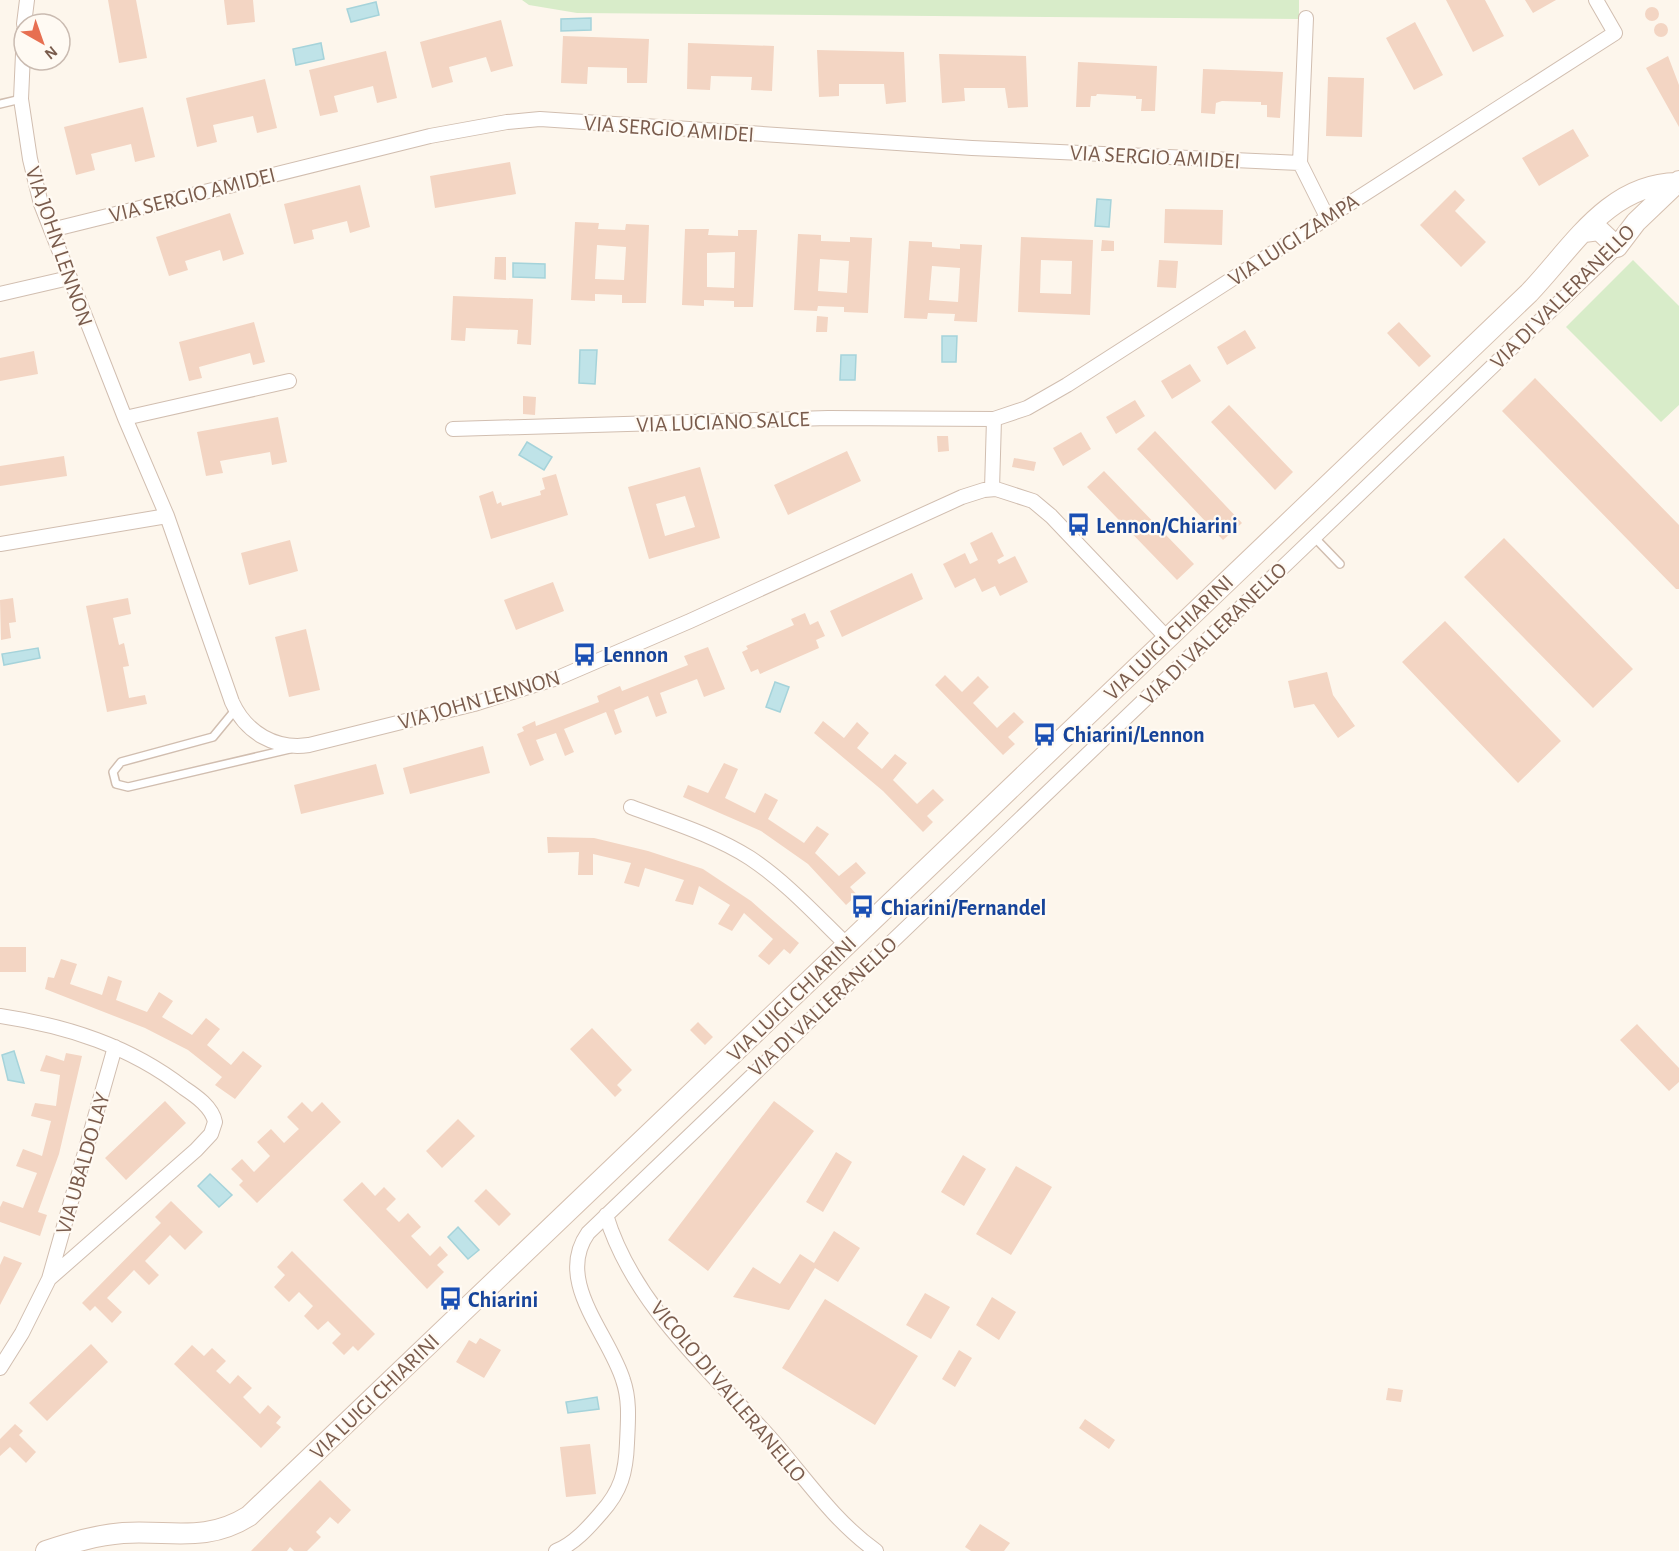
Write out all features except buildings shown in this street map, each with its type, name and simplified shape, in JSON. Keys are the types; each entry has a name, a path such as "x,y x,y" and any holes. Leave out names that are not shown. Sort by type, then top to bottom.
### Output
{"street":[{"name":"VIA LUIGI ZAMPA","path":"994,419 1027,408 1055,393 1615,33 1596,0"},
{"path":"1306,18 1300,163 1327,217"},
{"name":"VIA JOHN LENNON","path":"22,72 21,99 36,185 51,230 125,418 167,516 236,709 257,732 269,741 296,747 474,704 552,680 690,621 962,497 992,489 1023,496 1039,506 1167,638"},
{"name":"VIA SERGIO AMIDEI","path":"51,230 430,136 522,120 555,120 972,148 1300,163"},
{"path":"1615,201 1648,187 1678,182"},
{"name":"VIA DI VALLERANELLO","path":"556,1551 571,1543 610,1503 622,1484 626,1467 629,1413 626,1388 585,1298 577,1268 583,1241 606,1215 1617,247 1636,222 1678,182"},
{"path":"1615,201 1629,211 1636,222"},
{"name":"VIA LUIGI CHIARINI","path":"46,1551 67,1548 112,1534 204,1534 223,1530 249,1516 1529,293 1615,201"},
{"path":"1584,232 1599,230 1617,247"},
{"path":"0,294 69,278"},
{"path":"125,418 289,381"},
{"name":"VIA LUCIANO SALCE","path":"453,429 828,418 994,419"},
{"path":"992,489 994,419"},
{"path":"0,544 167,516"},
{"path":"631,807 720,842 749,858 783,884 847,945"},
{"path":"0,1016 62,1028 115,1047 150,1064 190,1092 213,1114 213,1130 188,1158 49,1279 22,1333 0,1368"},
{"name":"VIA UBALDO LAY","path":"49,1279 115,1047"},
{"name":"VICOLO DI VALLERANELLO","path":"606,1215 620,1254 655,1306 824,1503 876,1551"}],"lane":[{"path":"0,104 21,99"},
{"path":"1314,537 1340,564"},
{"path":"236,709 213,737 122,762 113,772 116,784 128,788 296,747"}],"green space":[{"path":"522,0 1299,0 1299,19 577,13 529,5"},
{"path":"1633,260 1679,306 1679,405 1661,422 1566,327"}],"water":[{"path":"376,2 379,15 351,22 347,9"},
{"path":"591,18 591,30 561,31 561,19"},
{"path":"321,43 324,59 296,65 293,49"},
{"path":"1097,199 1111,200 1109,227 1095,226"},
{"path":"513,263 545,264 545,278 513,277"},
{"path":"942,336 957,336 956,362 942,362"},
{"path":"580,350 597,350 595,384 579,383"},
{"path":"841,355 856,355 855,380 840,380"},
{"path":"527,442 552,457 544,470 519,455"},
{"path":"38,648 40,658 4,665 2,654"},
{"path":"775,682 789,687 780,712 766,707"},
{"path":"14,1051 24,1083 8,1080 2,1055"},
{"path":"210,1174 232,1195 219,1207 198,1186"},
{"path":"458,1227 479,1250 468,1259 448,1237"},
{"path":"597,1397 599,1409 568,1413 566,1402"}],"place":[{"name":"Lennon/Chiarini","path":"1078,525"},
{"name":"Lennon","path":"585,654"},
{"name":"Chiarini/Lennon","path":"1045,734"},
{"name":"Chiarini/Fernandel","path":"863,907"},
{"name":"Chiarini","path":"450,1299"}]}
